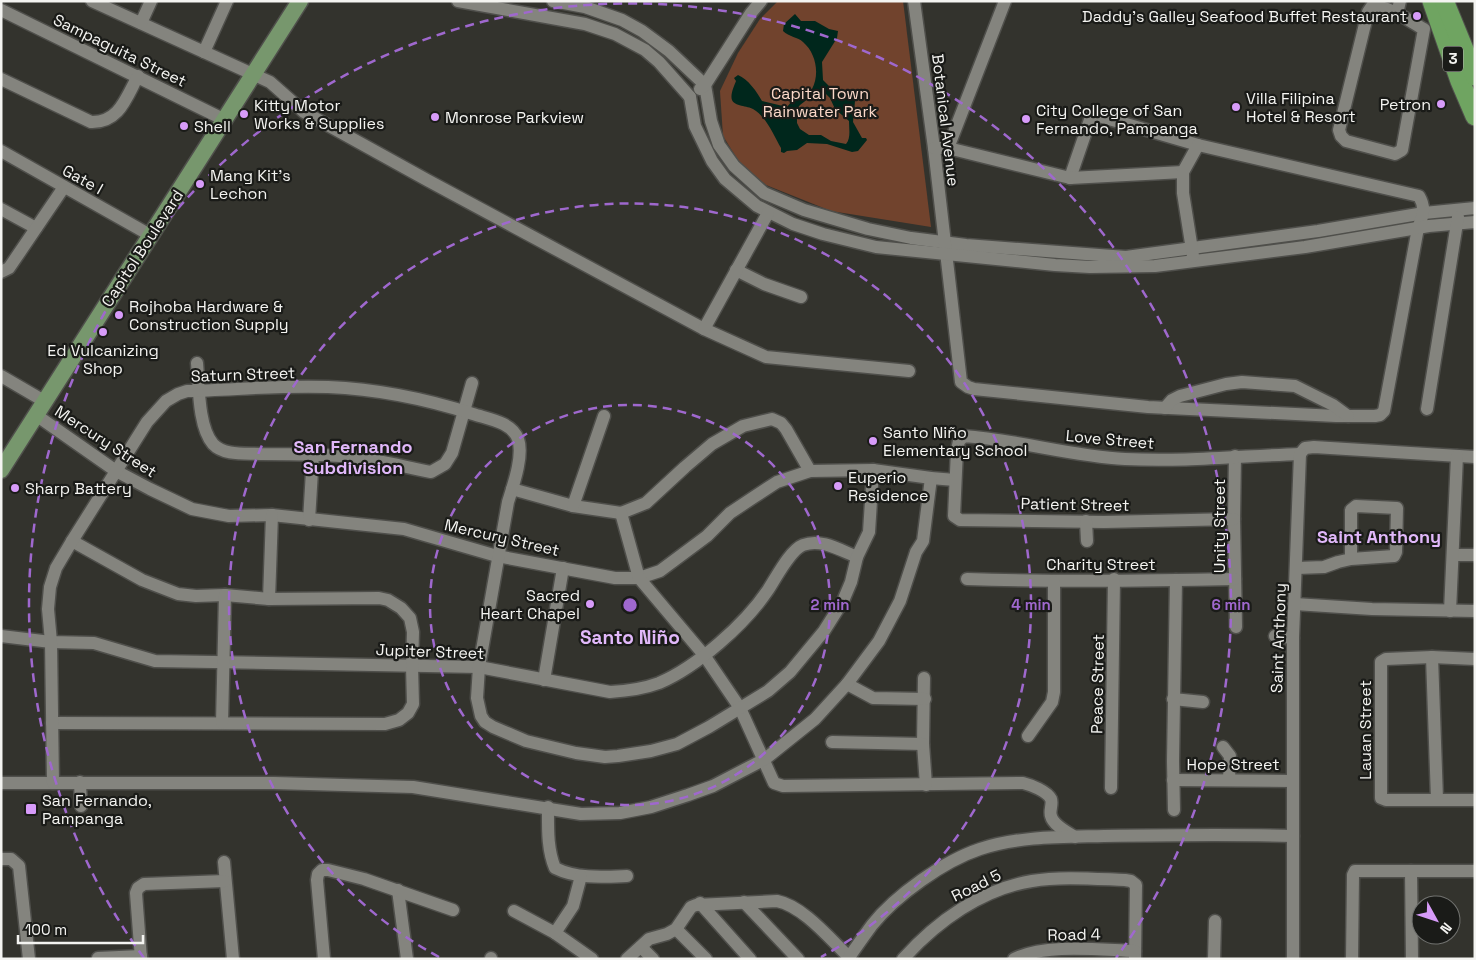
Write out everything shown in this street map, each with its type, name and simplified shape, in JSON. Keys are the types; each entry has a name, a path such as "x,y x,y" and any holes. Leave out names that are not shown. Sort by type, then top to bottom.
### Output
{"highway":[{"name":"3","path":"1432,1 1460,82 1475,116"},
{"name":"3","path":"1438,1 1475,94"},
{"name":"3","path":"1445,1 1475,76"},
{"name":"3","path":"1452,1 1475,57"}],"main road":[{"name":"Capitol Boulevard","path":"1,470 300,1"}],"street":[{"path":"92,1 270,82 304,112 704,329 766,357 909,372"},
{"path":"141,23 151,1"},
{"path":"204,52 227,1"},
{"path":"458,1 585,24 615,34 645,50 659,62 690,97 696,126 712,162 740,193 756,206 793,224 823,234 876,246 992,248 1126,257 1296,248 1418,228 1475,222"},
{"path":"553,1 585,7 622,20 658,42 705,84 711,121 719,145 734,166 764,193 839,222 945,248"},
{"path":"690,97 705,84 751,13 761,1"},
{"name":"Botanical Avenue","path":"914,1 934,148 961,382 974,389 1165,408"},
{"path":"948,148 1005,1"},
{"path":"1372,6 1398,8 1424,29 1402,150 1395,154 1346,142 1339,130 1368,12 1372,6"},
{"name":"Sampaguita Street","path":"1,10 225,120"},
{"path":"1,79 91,122 101,123 117,113 138,76"},
{"path":"1070,178 1092,114 1198,145 1419,196 1423,202 1424,213 1418,228 1384,411 1380,415 1348,416 1165,408"},
{"path":"1192,254 1183,172 1198,145"},
{"path":"934,148 948,148 1070,178 1183,172"},
{"name":"Gate I","path":"1,151 150,235"},
{"path":"1,272 9,268 64,187"},
{"path":"1192,254 1424,213 1475,208"},
{"path":"1,209 36,228"},
{"path":"1427,409 1458,223 1458,209"},
{"path":"704,329 768,213"},
{"path":"736,270 764,284 801,298"},
{"path":"197,363 202,416 207,433 214,444 220,449 228,452 249,454 353,457 431,472 445,464 452,453 472,384"},
{"path":"1,376 44,401"},
{"path":"1165,408 1172,400 1180,396 1234,383 1251,383 1295,386 1333,405 1348,416"},
{"name":"Saturn Street","path":"53,783 51,642 48,609 50,587 56,568 147,422 166,401 178,394 200,391 327,387 381,392 427,401 509,426 518,439 520,455 497,556 479,667 478,708 485,722 526,741 576,753 605,757 651,751 677,744 768,691 790,672 824,631 843,601 851,582 857,557 869,532 873,470"},
{"name":"Mercury Street","path":"36,415 116,471 192,509 229,516 272,515 404,529 497,556 616,578 639,578 660,571 707,536 730,513 776,482 810,471 873,470 955,480"},
{"path":"573,506 604,416"},
{"path":"512,489 573,506 621,513 646,503 712,444 743,426 772,419 781,423 810,471"},
{"name":"Love Street","path":"955,480 957,450 960,440 964,436 989,438 1069,453 1125,459 1300,454 1305,448 1314,447 1475,457"},
{"name":"Saint Anthony","path":"1294,959 1293,638 1296,604 1300,454"},
{"path":"309,520 313,455"},
{"name":"Unity Street","path":"1235,456 1236,627"},
{"path":"1450,611 1457,456"},
{"path":"1,783 274,783 413,787 548,807 580,814 603,814 651,807 713,786 765,759 815,719 847,684 879,641 900,601 916,552 923,541 931,478"},
{"name":"Patient Street","path":"955,480 954,516 960,520 1104,522 1234,519"},
{"path":"1296,568 1324,567 1351,559 1394,556 1396,554 1397,508 1353,507 1351,510 1351,559"},
{"path":"621,513 639,578 704,655 740,708 765,759 772,779 778,786 1030,784 1051,799 1050,838"},
{"path":"269,599 272,515"},
{"path":"1086,521 1087,540"},
{"path":"52,723 385,724 399,720 408,713 413,704 413,632 410,618 401,608 388,600 379,598 269,599 225,595 196,596 178,594 163,589 72,541"},
{"name":"Jupiter Street","path":"1,636 51,642 94,643 155,661 479,667 544,680 587,686 610,692 629,691 658,683 681,671 704,655 746,618 767,592 792,554 801,546 814,543 830,545 857,557"},
{"path":"1453,555 1475,555"},
{"path":"544,680 563,568"},
{"name":"Charity Street","path":"967,579 1054,582 1235,579"},
{"name":"Peace Street","path":"1112,788 1114,580"},
{"path":"1174,810 1176,580"},
{"path":"1028,736 1052,702 1054,692 1054,582"},
{"path":"222,723 225,595"},
{"path":"1296,604 1372,610 1475,611"},
{"path":"1275,636 1293,638"},
{"path":"1475,659 1432,657 1437,799 1475,800"},
{"name":"Lauan Street","path":"1432,657 1386,659 1381,662 1381,798 1386,800 1437,799"},
{"path":"924,678 923,744 926,785"},
{"path":"847,684 873,698 925,699"},
{"path":"1174,699 1203,702"},
{"path":"832,742 923,744"},
{"path":"1223,747 1230,756 1229,779"},
{"name":"Hope Street","path":"1173,780 1292,780"},
{"path":"80,782 81,806"},
{"path":"548,807 549,845 551,859 555,868 564,873 581,876 627,876"},
{"path":"1051,816 1060,826 1075,837"},
{"path":"627,959 648,939 667,934 676,929 691,907 700,903 777,901 786,903 804,914 849,958 873,924 888,908 924,879 948,864 979,849 1020,840 1293,830"},
{"path":"1,859 14,860 19,866 29,959"},
{"path":"224,862 234,959"},
{"path":"324,959 318,880 318,874 322,870 364,879 452,910"},
{"path":"1352,959 1353,875 1355,871 1475,872"},
{"path":"1411,871 1412,959"},
{"path":"555,933 573,906 581,876"},
{"name":"Road 5","path":"903,959 928,934 953,915 988,895 1017,884 1051,880 1125,880 1134,883 1137,888 1135,955"},
{"path":"98,958 141,957 136,893 138,888 144,884 225,881"},
{"path":"398,890 407,959"},
{"path":"744,902 798,959"},
{"path":"700,903 750,959"},
{"path":"514,911 555,933 592,959"},
{"path":"1214,959 1215,922"},
{"path":"676,929 706,959"},
{"path":"641,947 653,959"},
{"name":"Road 4","path":"1014,959 1030,952 1050,950 1135,955"}],"green space":[{"name":"Capital Town Rainwater Park","path":"778,1 903,1 931,227 831,211 766,185 741,165 723,136 720,91 738,53 760,19"}],"shaded area":[{"path":"795,14 801,21 815,21 829,29 838,31 837,38 822,62 823,80 830,87 848,91 854,96 853,122 862,138 867,140 858,151 852,152 827,144 807,143 797,150 781,152 781,148 762,116 753,109 733,102 732,93 736,81 734,78 738,75 749,83 762,101 787,107 792,101 812,89 816,77 814,58 803,42 783,31 784,24","holes":["824,92 830,98 835,109 849,121 849,136 846,144 831,141 821,135 809,135 800,129 797,123 797,109 813,95"]}],"place":[{"name":"Daddy's Galley Seafood Buffet Restaurant","path":"1417,16"},
{"name":"Petron","path":"1441,104"},
{"name":"Villa Filipina Hotel & Resort","path":"1236,107"},
{"name":"Kitty Motor Works & Supplies","path":"244,114"},
{"name":"Monrose Parkview","path":"435,117"},
{"name":"City College of San Fernando, Pampanga","path":"1026,119"},
{"name":"Shell","path":"184,126"},
{"name":"Mang Kit's Lechon","path":"200,184"},
{"name":"Rojhoba Hardware & Construction Supply","path":"119,315"},
{"name":"Ed Vulcanizing Shop","path":"103,332"},
{"name":"Santo Niño Elementary School","path":"873,441"},
{"name":"Euperio Residence","path":"838,486"},
{"name":"Sharp Battery","path":"15,488"},
{"name":"Sacred Heart Chapel","path":"590,604"},
{"name":"San Fernando, Pampanga","path":"31,809"}],"district":[{"name":"San Fernando Subdivision","path":"353,457"},
{"name":"Saint Anthony","path":"1379,537"},
{"name":"Santo Niño","path":"630,637"}]}
